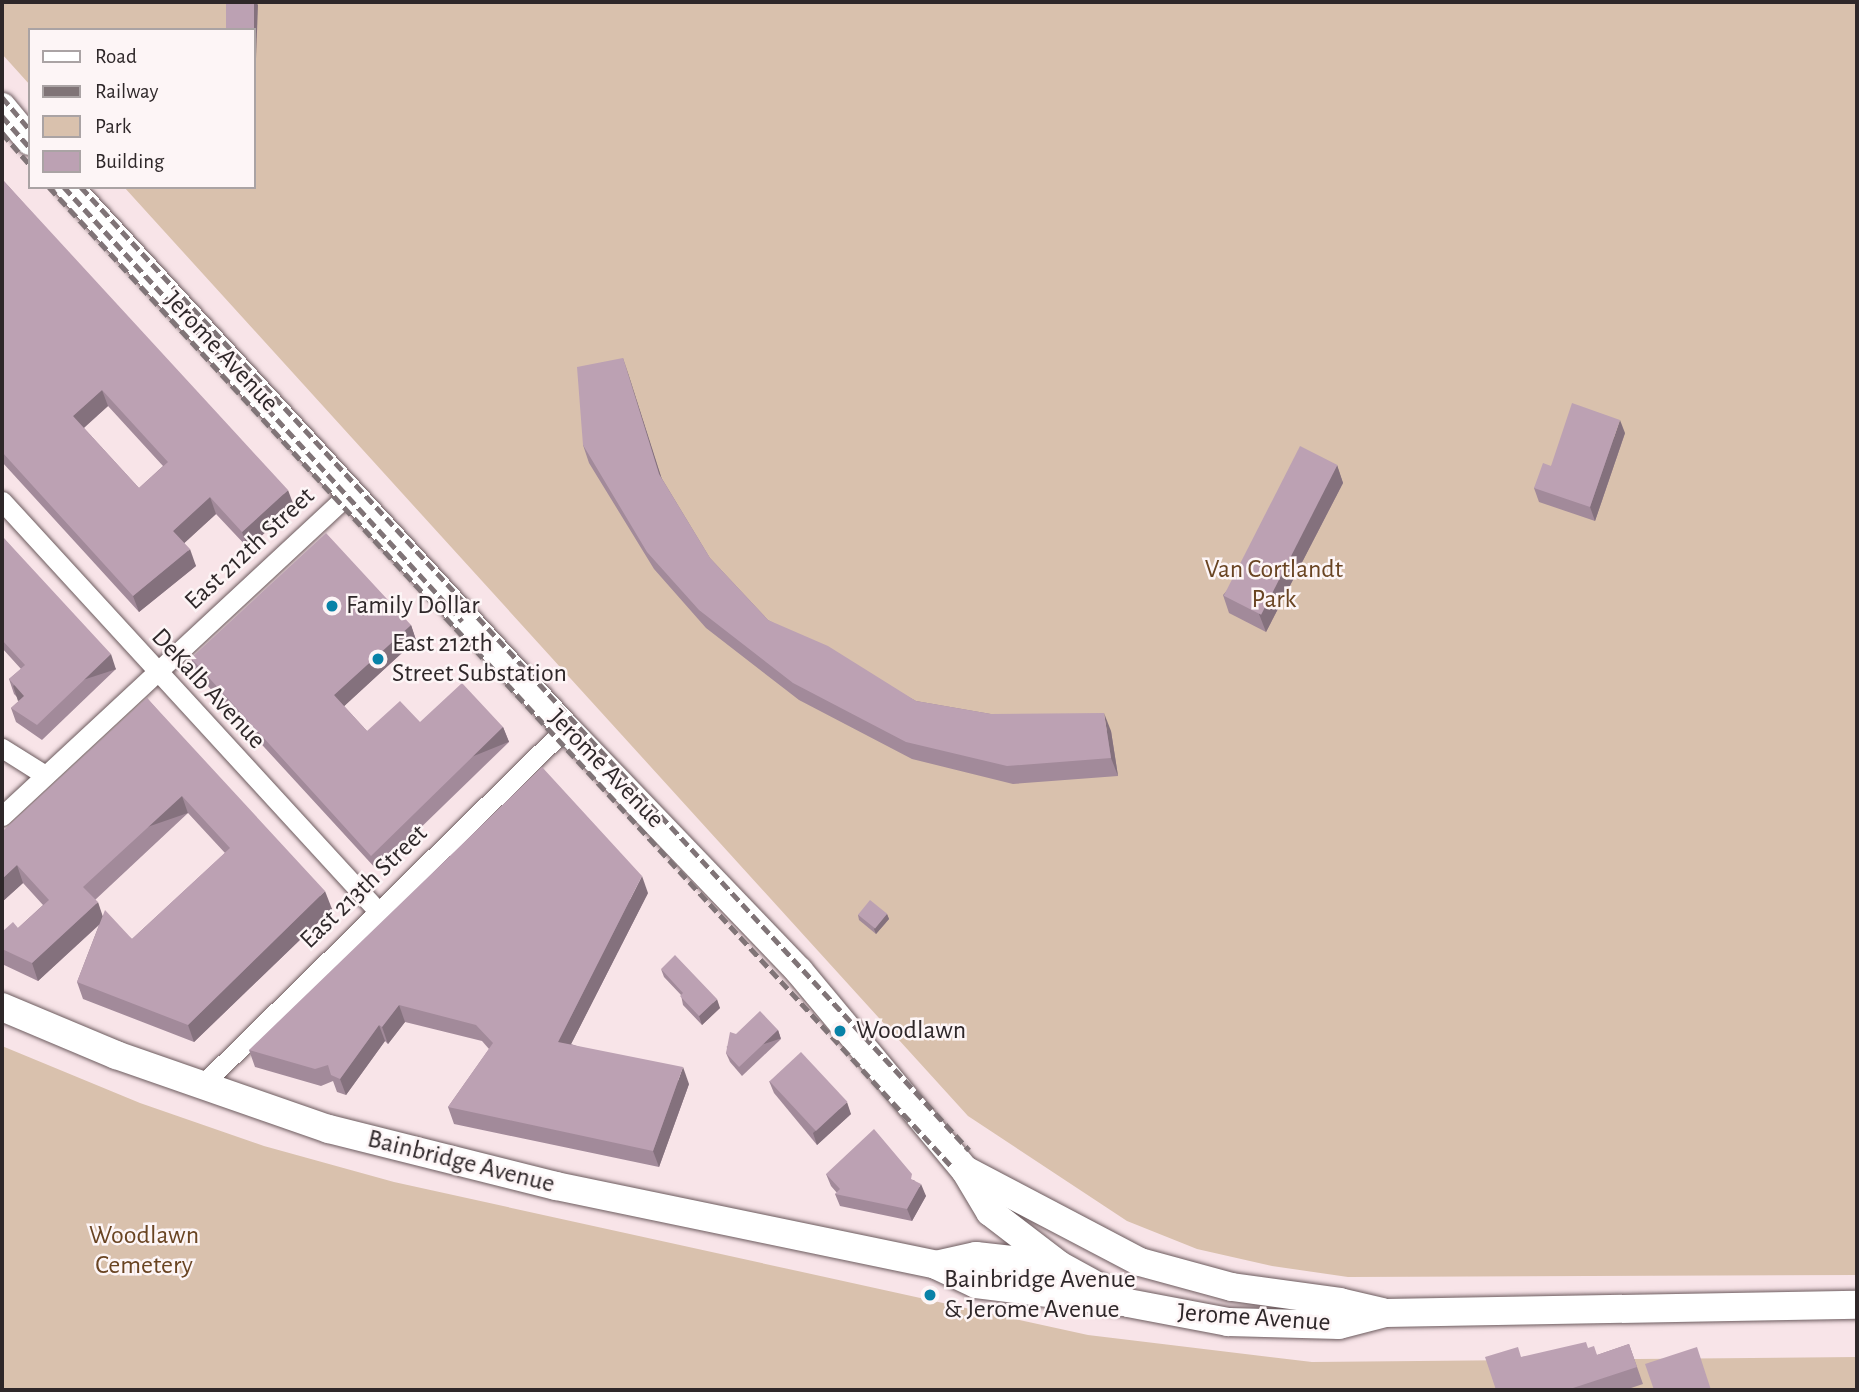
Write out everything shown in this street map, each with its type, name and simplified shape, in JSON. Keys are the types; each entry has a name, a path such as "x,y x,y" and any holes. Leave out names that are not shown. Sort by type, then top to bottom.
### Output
{"main road":[{"path":"2,107 28,139"},
{"name":"Jerome Avenue","path":"71,189 566,728 799,971 965,1170 990,1212 1059,1265 1128,1303 1228,1322 1339,1325 1385,1313"},
{"name":"Bainbridge Avenue","path":"2,1007 201,1086 328,1129 556,1186 936,1265 976,1284 1128,1303"},
{"name":"Jerome Avenue","path":"965,1170 1140,1262 1183,1277 1385,1313 1857,1305"},
{"path":"1059,1265 1078,1231"},
{"name":"Bainbridge Avenue","path":"936,1265 976,1256 1059,1265"}],"street":[{"name":"East 212th Street","path":"2,816 349,493"},
{"name":"DeKalb Avenue","path":"2,501 377,911"},
{"name":"East 213th Street","path":"201,1086 566,728"},
{"path":"2,748 45,775"}],"green space":[{"name":"Van Cortlandt Park","path":"2,2 1857,2 1857,1275 1348,1277 1272,1266 1197,1249 1127,1221 968,1116 126,189 256,189 256,28 28,28 28,83 2,54"},
{"name":"Woodlawn Cemetery","path":"2,1046 140,1103 264,1146 394,1182 1088,1335 1312,1362 1857,1357 1857,1390 2,1390"}],"building":[{"path":"226,2 254,2 254,28 226,28"},
{"path":"2,179 288,490 242,532 210,497 173,531 190,549 133,596 2,452","holes":["102,390 168,462 139,488 73,416"]},
{"path":"623,358 659,474 710,558 768,620 828,646 916,701 991,714 1104,713 1111,758 1007,766 906,742 793,683 699,610 647,552 583,445 577,367"},
{"path":"1572,403 1620,420 1590,507 1534,488 1543,463 1551,466"},
{"path":"1300,446 1337,465 1261,615 1224,596"},
{"path":"326,533 411,625 334,695 367,731 400,701 420,722 462,683 503,727 371,856 191,658"},
{"path":"2,536 111,654 37,725 11,708 24,696 9,679 25,665 2,640"},
{"path":"147,698 325,891 188,1025 77,982 105,910 132,939 230,848 182,796 83,887 98,902 32,963 2,949 2,932 13,922 18,928 49,900 17,865 2,879 2,832"},
{"path":"542,767 642,876 558,1042 683,1067 653,1151 448,1107 493,1043 476,1025 399,1005 382,1027 379,1025 340,1079 331,1075 328,1065 315,1069 249,1050"},
{"path":"870,900 887,914 875,929 858,915"},
{"path":"675,955 717,999 699,1016 680,996 683,993 661,969"},
{"path":"760,1011 778,1030 739,1067 726,1053 730,1032 736,1034"},
{"path":"801,1052 847,1102 816,1131 770,1081"},
{"path":"874,1129 912,1174 911,1179 921,1184 907,1209 835,1194 840,1189 826,1174"},
{"path":"1586,1342 1588,1348 1594,1346 1597,1355 1629,1344 1637,1367 1567,1390 1496,1390 1485,1357 1518,1347 1521,1357"},
{"path":"1697,1347 1711,1390 1654,1390 1645,1364"}],"railway":[{"path":"2,97 28,128"},
{"path":"2,116 28,146"},
{"path":"2,133 28,163"},
{"path":"51,189 953,1168"},
{"path":"66,189 462,621"},
{"path":"83,189 969,1150"}],"place":[{"name":"Family Dollar","path":"332,606"},
{"name":"East 212th Street Substation","path":"378,659"},
{"name":"Woodlawn","path":"840,1031"},
{"name":"Bainbridge Avenue & Jerome Avenue","path":"930,1295"}]}
